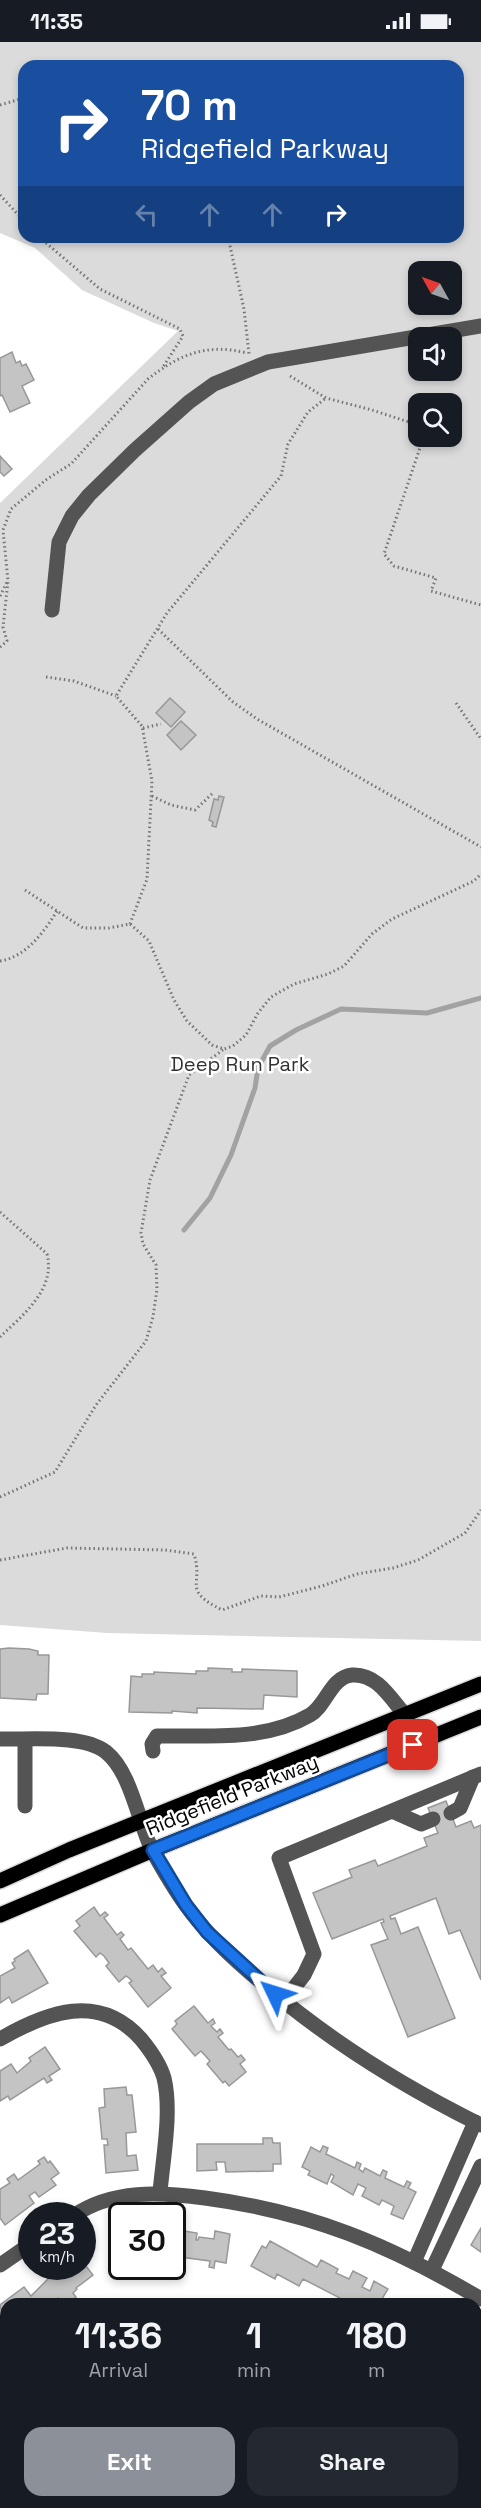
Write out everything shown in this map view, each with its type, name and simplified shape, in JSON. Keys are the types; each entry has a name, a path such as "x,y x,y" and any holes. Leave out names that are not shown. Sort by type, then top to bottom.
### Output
{"main road":[{"name":"Ridgefield Parkway","path":"0,1881 69,1850 481,1684"},
{"name":"Ridgefield Parkway","path":"0,1915 153,1850 481,1717"}],"street":[{"path":"52,610 59,542 72,516 89,495 135,450 189,402 214,384 268,362 481,326"},
{"path":"153,1751 152,1744 157,1736 256,1734 284,1727 312,1714 338,1682 352,1675 375,1680 405,1715"},
{"path":"0,1739 87,1742 104,1750 121,1768 140,1822 153,1850 186,1905 207,1932 283,2002 390,2076 478,2123 414,2262"},
{"path":"25,1740 25,1806"},
{"path":"283,2002 304,1975 314,1954 279,1858 394,1812 477,1775"},
{"path":"451,1813 460,1808 477,1775"},
{"path":"394,1812 421,1824 433,1819"},
{"path":"0,2039 31,2023 72,2011 106,2013 131,2028 156,2059 164,2078 165,2125 160,2192"},
{"path":"432,2270 481,2166"},
{"path":"96,2205 110,2199 160,2192 254,2204 305,2217 365,2238 432,2270 479,2298"},
{"path":"0,2265 18,2253"}],"path":[{"path":"0,105 18,100"},
{"path":"0,195 18,214"},
{"path":"46,243 100,289 180,329 183,336 162,368"},
{"path":"229,243 244,309 249,354"},
{"path":"116,696 167,613 281,476 288,444 308,412 326,398"},
{"path":"420,447 384,554 394,566 436,578 431,591 481,605"},
{"path":"0,596 8,581"},
{"path":"158,629 233,702 258,719 337,767 481,847"},
{"path":"46,678 74,681 116,696 143,728 148,752 152,796 147,879 130,924"},
{"path":"456,703 481,739"},
{"path":"143,728 161,724"},
{"path":"152,796 171,805 195,810 214,792"},
{"path":"0,1497 55,1472 96,1406 146,1341 153,1317 157,1289 156,1265 143,1244 141,1233 150,1180 189,1075 246,1035 258,1013 271,997 294,984 328,974 344,966 372,934 392,919 474,881 481,874"},
{"path":"25,890 83,928 109,928 130,924"},
{"path":"0,961 25,951 48,926 57,911"},
{"path":"130,924 149,941 174,1000 187,1021 212,1045 224,1050"},
{"path":"0,1212 47,1254 49,1262 47,1280 35,1303 0,1337"},
{"path":"0,1560 67,1548 165,1550 194,1554 198,1567 194,1581 198,1593 204,1601 222,1610 261,1596 279,1597 357,1574 393,1568 418,1560 465,1533 481,1510"}],"green space":[{"name":"Deep Run Park","path":"0,42 481,42 481,1641 107,1633 0,1625 0,503 178,331 154,323 82,290 35,248 23,243 464,243 464,60 18,60 18,241 0,233"}],"building":[{"path":"12,352 16,363 20,361 22,366 26,364 34,380 22,386 30,403 10,412 2,395 0,396 0,358"},
{"path":"0,456 12,469 4,476 0,472"},
{"path":"170,698 185,712 171,727 156,713"},
{"path":"181,721 196,735 181,750 167,735"},
{"path":"219,796 224,797 216,827 212,826 213,822 209,820 214,799 218,800"},
{"path":"0,1649 29,1649 38,1651 38,1655 49,1655 48,1694 37,1694 36,1700 0,1698"},
{"path":"208,1668 232,1669 232,1672 242,1672 242,1669 297,1671 297,1697 264,1695 263,1709 197,1708 197,1713 129,1712 131,1676 142,1677 142,1674 154,1674 154,1672 196,1674 196,1671 208,1671"},
{"path":"446,1801 456,1827 471,1821 474,1828 481,1825 481,1980 460,1930 449,1934 436,1898 390,1916 391,1919 395,1918 401,1934 418,1927 455,2018 408,2037 371,1945 388,1939 381,1923 384,1922 383,1919 332,1939 313,1893 352,1877 349,1870 375,1860 378,1866 427,1846 424,1838 438,1833 428,1808"},
{"path":"94,1907 100,1916 105,1912 108,1915 104,1918 117,1935 121,1932 124,1935 120,1939 128,1950 131,1948 148,1969 153,1965 158,1972 162,1968 166,1973 161,1976 171,1988 148,2007 129,1983 132,1981 126,1976 119,1982 106,1966 109,1963 104,1956 100,1953 96,1957 74,1931 80,1926 76,1921"},
{"path":"28,1950 48,1983 12,2003 9,1997 0,2003 0,1976 15,1968 12,1963 14,1959"},
{"path":"194,2006 208,2023 213,2019 215,2023 211,2026 217,2032 220,2029 223,2033 218,2037 229,2050 231,2049 238,2057 241,2055 245,2060 240,2064 246,2072 229,2086 225,2081 223,2083 207,2064 210,2061 201,2051 195,2056 172,2029 177,2024 175,2021"},
{"path":"45,2047 60,2069 49,2076 52,2080 47,2083 44,2078 10,2100 8,2096 0,2101 0,2071 11,2064 17,2073 31,2061 29,2058"},
{"path":"126,2087 127,2095 132,2095 136,2132 126,2133 127,2156 136,2155 138,2170 106,2173 104,2145 108,2145 107,2139 102,2139 99,2108 105,2107 104,2089"},
{"path":"263,2138 272,2138 273,2143 280,2143 281,2164 273,2164 273,2171 226,2172 225,2162 216,2162 217,2170 197,2171 197,2144 263,2144"},
{"path":"323,2146 328,2148 326,2154 355,2168 357,2162 361,2164 359,2169 363,2172 365,2168 380,2176 383,2170 387,2172 385,2178 404,2187 407,2181 411,2183 408,2188 416,2192 403,2219 391,2214 394,2206 382,2200 379,2205 362,2196 366,2188 358,2184 353,2195 331,2182 334,2176 331,2174 327,2184 308,2175 310,2171 302,2167 311,2147 320,2152"},
{"path":"44,2157 59,2173 51,2179 56,2185 39,2197 35,2192 29,2196 33,2202 18,2202 18,2215 5,2225 0,2218 0,2189 10,2183 7,2179 14,2174 18,2180 40,2164 38,2161"},
{"path":"481,2228 481,2252 471,2245"},
{"path":"186,2231 197,2233 196,2240 199,2237 214,2239 215,2231 230,2234 226,2263 215,2261 214,2268 209,2267 210,2261 186,2258"},
{"path":"270,2241 317,2267 321,2260 338,2269 336,2273 349,2279 353,2271 367,2278 362,2287 370,2291 374,2281 388,2289 383,2298 340,2298 303,2279 299,2286 277,2274 275,2279 251,2266 262,2246 266,2248"},
{"path":"47,2280 86,2280 76,2288 73,2293 75,2298 9,2298 24,2287 31,2296"}],"waterway":[{"path":"184,1230 210,1198 231,1155 255,1088 258,1068 270,1046 296,1030 341,1009 427,1013 481,998"}],"route":[{"path":"275,1994 207,1932 186,1905 153,1850 413,1745"}]}
